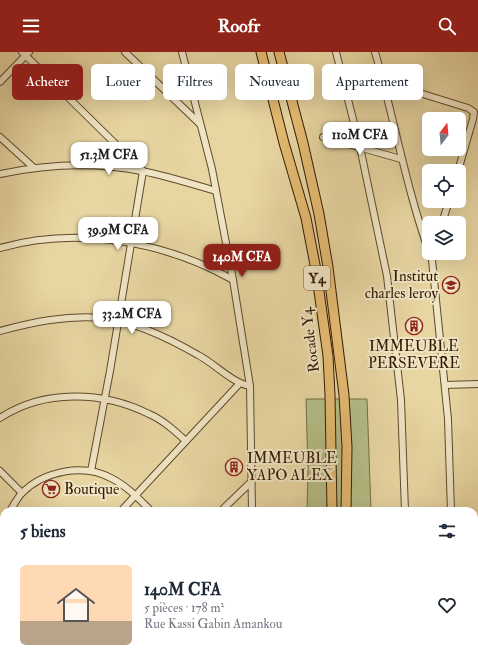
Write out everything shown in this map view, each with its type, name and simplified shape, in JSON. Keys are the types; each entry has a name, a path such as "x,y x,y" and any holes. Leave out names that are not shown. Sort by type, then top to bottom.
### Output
{"highway":[{"name":"Rocade Y4","path":"261,52 284,142 306,218 316,270 328,356 332,507"},
{"name":"Rocade Y4","path":"279,52 318,207 328,267 344,395 347,447 346,507"}],"street":[{"path":"125,52 201,125"},
{"path":"182,52 212,169 233,280 250,386 252,507"},
{"path":"336,52 360,147 387,276 401,400 405,507"},
{"path":"375,52 379,64"},
{"path":"0,82 26,53 143,172"},
{"path":"423,94 468,108 474,112 460,164"},
{"path":"388,100 401,159 422,231"},
{"path":"0,137 34,168"},
{"path":"323,137 401,159"},
{"path":"0,174 34,168 99,166 143,172 216,191"},
{"path":"91,471 105,399 143,172"},
{"path":"0,248 35,241 65,238 93,238 159,249 192,260 233,280"},
{"path":"433,260 448,419 451,507"},
{"path":"0,331 44,320 66,318 102,318 118,321 183,346 201,356 240,383 250,386"},
{"path":"125,507 240,383"},
{"path":"445,385 478,384"},
{"path":"0,418 17,408 54,398 67,397 105,399 151,414 164,422 186,441"},
{"path":"0,471 22,493"},
{"path":"13,507 22,493 47,476 69,471 91,471 111,477 136,495 148,507"},
{"path":"225,507 251,482"}],"green space":[{"path":"306,399 367,399 371,507 307,507 308,471"}],"place":[{"name":"Institut charles leroy","path":"451,285"},
{"name":"IMMEUBLE PERSEVERE","path":"414,326"},
{"name":"IMMEUBLE YAPO ALEX","path":"234,467"},
{"name":"Boutique","path":"51,489"}]}
